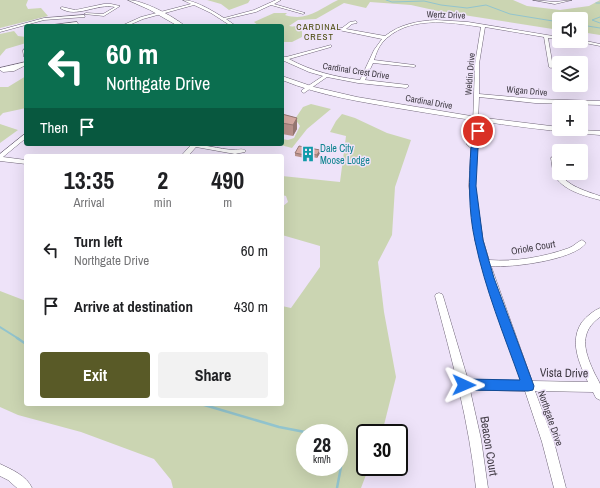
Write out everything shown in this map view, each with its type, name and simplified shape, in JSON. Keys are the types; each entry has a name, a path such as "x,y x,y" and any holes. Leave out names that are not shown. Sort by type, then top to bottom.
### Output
{"main road":[{"path":"130,0 163,12 179,24"},
{"path":"138,0 185,24"},
{"name":"Cardinal Drive","path":"284,79 307,90"},
{"name":"Cardinal Drive","path":"284,83 349,101 544,133 600,137"},
{"name":"Cardinal Drive","path":"475,121 600,133"}],"street":[{"path":"185,0 231,24"},
{"path":"223,19 250,13 279,0"},
{"path":"535,0 558,3 570,0"},
{"path":"26,24 44,19 85,15 104,15 118,6 108,4 70,11 62,8"},
{"path":"127,24 163,12 195,4"},
{"path":"270,4 303,13"},
{"path":"76,24 90,8"},
{"path":"342,30 351,23 356,22"},
{"name":"Wertz Drive","path":"362,81 378,46 386,38 404,27 424,22 452,22 552,37"},
{"path":"0,31 24,24"},
{"path":"325,26 386,38"},
{"name":"Weldin Drive","path":"475,121 477,64 484,26"},
{"path":"546,36 551,67"},
{"path":"588,43 600,45"},
{"path":"284,58 329,46"},
{"name":"Cardinal Crest Drive","path":"284,58 305,68 327,75 406,86"},
{"path":"372,62 414,66"},
{"path":"307,90 327,75"},
{"name":"Wigan Drive","path":"476,95 540,102 600,103"},
{"path":"0,158 24,137"},
{"path":"204,146 235,152 243,151"},
{"name":"Northgate Drive","path":"474,147 472,181 479,240 485,263 548,442 560,488"},
{"path":"0,158 24,162"},
{"path":"564,180 600,198"},
{"name":"Oriole Court","path":"485,263 498,264 574,250 582,243"},
{"name":"Beacon Court","path":"439,296 464,385 476,442 482,488"},
{"path":"599,390 584,362 580,341 582,329 585,323 600,312"},
{"path":"464,385 528,386"},
{"name":"Vista Drive","path":"528,386 599,390"},
{"path":"0,470 12,476 26,488"}],"green space":[{"path":"0,0 28,0 26,5 28,9 41,8 48,16 0,28"},
{"path":"207,0 250,0 248,3 229,10 221,4"},
{"path":"338,0 513,0 527,6 560,10 589,6 600,0 600,35 588,33 588,12 552,12 552,29 438,11 411,5 370,2 366,8 344,3 316,19 298,20 289,26 311,24 298,30 302,31 302,37 292,42 284,42 284,24 256,24 254,22 274,13 287,13 285,15 293,17 313,14"},
{"path":"14,31 18,36 24,37 24,44 6,49 0,56 0,34"},
{"path":"24,77 24,108 3,113 0,116 0,87 8,87"},
{"path":"311,104 331,109 307,129 292,148 284,146 284,139 294,138 300,126 295,119 303,107"},
{"path":"342,114 355,118 387,133 411,140 395,187 392,235 378,262 384,312 396,377 384,424 356,424 356,476 366,476 361,488 173,488 171,480 154,459 81,432 18,415 0,407 0,291 24,300 24,406 284,406 284,306 291,308 320,267 320,246 284,236 284,205 288,202 286,196 284,196 284,176 340,182 346,136 330,132"},
{"path":"0,124 18,130 0,143"}],"building":[{"path":"284,115 297,118 293,125 284,123"},
{"path":"299,146 320,150 317,155 295,153"}],"waterway":[{"path":"386,0 392,2 424,1 441,5 467,8 486,5 510,14 552,21"},
{"path":"600,17 592,20 600,23"},
{"path":"588,26 600,28"},
{"path":"0,327 19,339"},
{"path":"17,338 24,343"},
{"path":"208,406 279,427 296,430"},
{"path":"337,488 339,476"}],"place":[{"name":"Dale City Moose Lodge","path":"308,154"}],"district":[{"name":"CARDINAL CREST","path":"319,32"}],"route":[{"path":"464,385 528,386 490,278 479,240 472,186 474,147 478,146 480,134 478,131"}]}
